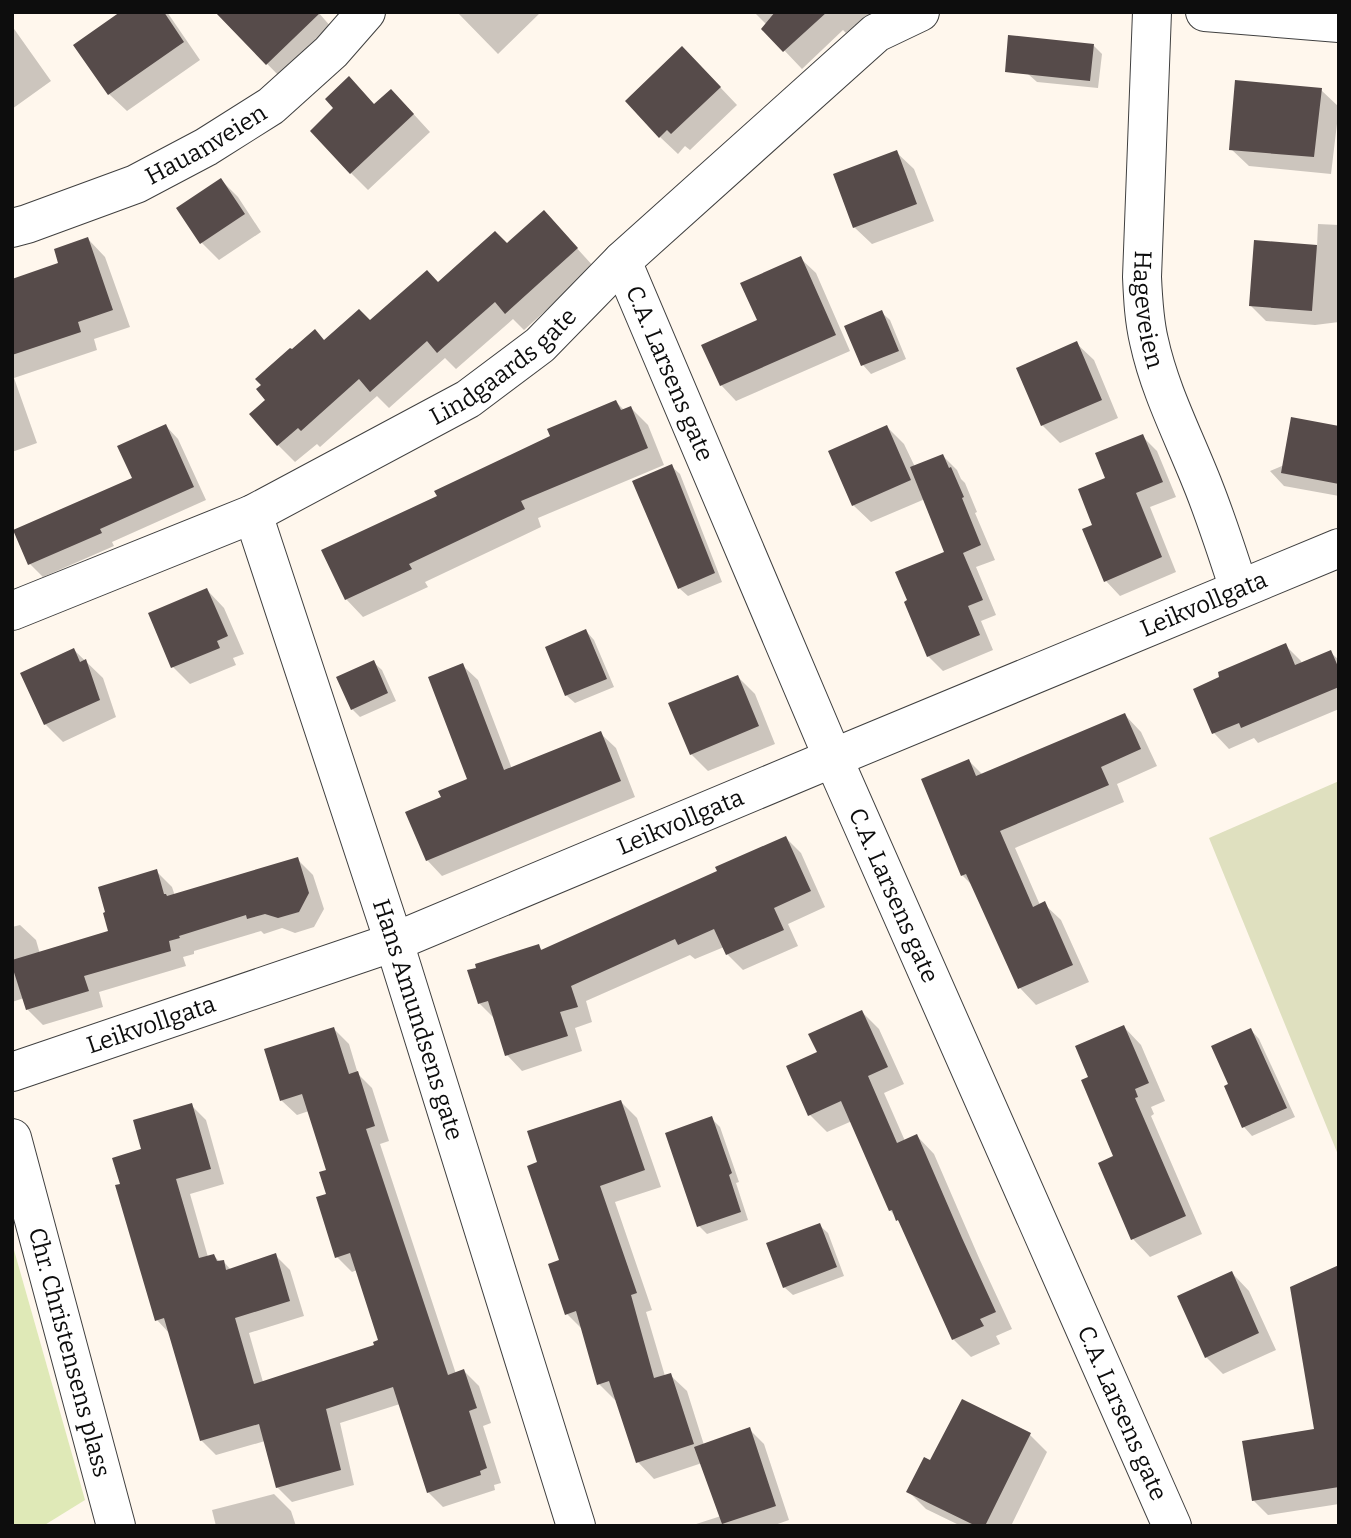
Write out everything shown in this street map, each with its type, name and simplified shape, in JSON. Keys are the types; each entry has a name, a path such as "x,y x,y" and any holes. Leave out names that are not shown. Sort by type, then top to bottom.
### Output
{"street":[{"name":"Hauanveien","path":"12,228 136,184 206,147 271,106 331,52 366,12"},
{"name":"Lindgaards gate","path":"12,611 253,514 468,399 540,345 622,261 876,33 920,12"},
{"name":"Hageveien","path":"1152,12 1142,277 1144,312 1150,344 1167,398 1208,498 1240,589"},
{"path":"1205,12 1339,23"},
{"name":"C.A. Larsens gate","path":"622,261 832,758 1172,1526"},
{"name":"Hans Amundsens gate","path":"253,514 394,942 576,1526"},
{"name":"Leikvollgata","path":"12,1072 394,942 1339,548"},
{"name":"Chr. Christensens plass","path":"12,1138 116,1526"}],"green space":[{"path":"1339,781 1339,1157 1209,838"},
{"path":"12,1243 85,1500 43,1526 12,1526"}],"building":[{"path":"120,12 164,12 184,42 108,95 73,45"},
{"path":"215,12 321,12 266,65"},
{"path":"775,12 827,12 783,52 761,29"},
{"path":"1008,35 1094,44 1090,81 1005,72"},
{"path":"682,46 721,87 671,134 667,130 659,138 625,101"},
{"path":"349,76 374,104 391,89 414,114 350,174 310,131 333,108 325,99"},
{"path":"1235,80 1322,88 1314,157 1229,150"},
{"path":"897,150 917,204 853,228 833,174"},
{"path":"221,178 245,214 200,244 176,208"},
{"path":"544,210 578,248 505,314 495,302 437,353 427,341 370,392 359,379 301,431 298,428 277,446 249,414 265,400 256,389 261,385 255,379 315,329 324,340 359,309 370,320 427,270 438,282 495,231 507,243"},
{"path":"88,237 113,310 78,322 81,332 12,355 12,279 58,263 54,249"},
{"path":"1254,240 1317,245 1312,311 1249,306"},
{"path":"801,256 836,335 720,386 701,345 757,320 740,283"},
{"path":"882,310 899,351 861,366 844,326"},
{"path":"1077,341 1102,400 1041,426 1016,368"},
{"path":"616,400 621,410 631,406 648,448 521,501 525,509 409,564 412,569 345,600 321,550 437,496 434,491 550,436 547,429"},
{"path":"1291,417 1339,426 1339,484 1281,473"},
{"path":"166,424 194,487 100,529 102,533 28,565 13,530 132,478 117,446"},
{"path":"887,425 911,480 852,506 828,451"},
{"path":"1143,434 1163,482 1136,493 1162,557 1104,582 1082,529 1092,525 1078,489 1105,478 1095,453"},
{"path":"943,454 964,497 962,498 981,545 963,553 983,600 968,606 980,635 927,657 904,602 907,600 895,572 944,552 910,467"},
{"path":"672,464 715,573 678,589 632,481"},
{"path":"207,588 228,636 217,641 220,648 171,668 148,613"},
{"path":"586,629 607,679 565,696 545,647"},
{"path":"1286,643 1295,665 1331,650 1339,669 1339,687 1241,728 1239,723 1212,734 1193,689 1219,677 1218,672"},
{"path":"74,648 80,662 86,659 100,700 44,725 20,673"},
{"path":"374,660 388,693 351,710 336,677"},
{"path":"463,663 504,770 601,731 621,781 426,861 405,812 441,797 438,791 467,779 428,677"},
{"path":"738,675 759,726 690,755 668,703"},
{"path":"1125,713 1141,749 1101,767 1109,785 1000,831 1033,907 1045,901 1073,965 1018,989 966,874 961,876 921,779 969,759 976,776"},
{"path":"786,836 811,891 774,908 784,930 726,955 714,929 678,945 675,939 571,986 578,1007 560,1012 568,1036 505,1056 488,1001 478,1004 467,970 476,968 475,964 539,944 541,950 717,871 715,867"},
{"path":"298,857 309,893 299,912 278,918 265,914 247,919 246,915 179,936 180,938 169,941 171,951 84,976 89,991 26,1010 12,960 108,931 98,887 157,869 164,894 167,896"},
{"path":"862,1010 888,1067 868,1076 897,1143 917,1134 996,1312 980,1319 984,1326 952,1340 898,1220 896,1221 892,1210 889,1211 841,1101 808,1116 786,1066 817,1052 808,1034"},
{"path":"1124,1025 1149,1083 1135,1089 1138,1097 1135,1098 1186,1216 1131,1240 1098,1163 1113,1156 1081,1080 1088,1077 1075,1046"},
{"path":"334,1027 349,1074 358,1071 375,1126 366,1129 448,1375 464,1369 477,1408 469,1411 487,1468 480,1471 481,1475 427,1493 393,1387 326,1409 341,1470 276,1488 259,1424 200,1441 164,1318 155,1321 115,1185 120,1184 112,1158 141,1149 133,1120 192,1103 211,1169 176,1179 199,1258 214,1254 217,1261 224,1260 226,1270 276,1253 290,1301 235,1318 254,1384 374,1345 373,1342 378,1340 350,1253 335,1258 316,1197 326,1194 319,1172 326,1170 302,1094 280,1101 264,1049"},
{"path":"1251,1028 1287,1108 1242,1128 1224,1086 1228,1084 1211,1046"},
{"path":"621,1100 645,1170 600,1186 637,1293 631,1295 654,1378 671,1373 694,1444 636,1463 609,1381 597,1385 576,1311 565,1315 548,1264 559,1260 527,1166 537,1162 527,1131"},
{"path":"712,1116 732,1173 729,1175 741,1212 697,1227 665,1133"},
{"path":"820,1223 837,1267 783,1288 766,1243"},
{"path":"1339,1265 1339,1487 1252,1501 1242,1441 1314,1429 1290,1287"},
{"path":"1232,1271 1259,1333 1205,1358 1177,1296"},
{"path":"962,1399 1031,1433 985,1526 976,1526 906,1492 924,1457 930,1460"},
{"path":"750,1427 776,1506 722,1524 694,1447"}]}
